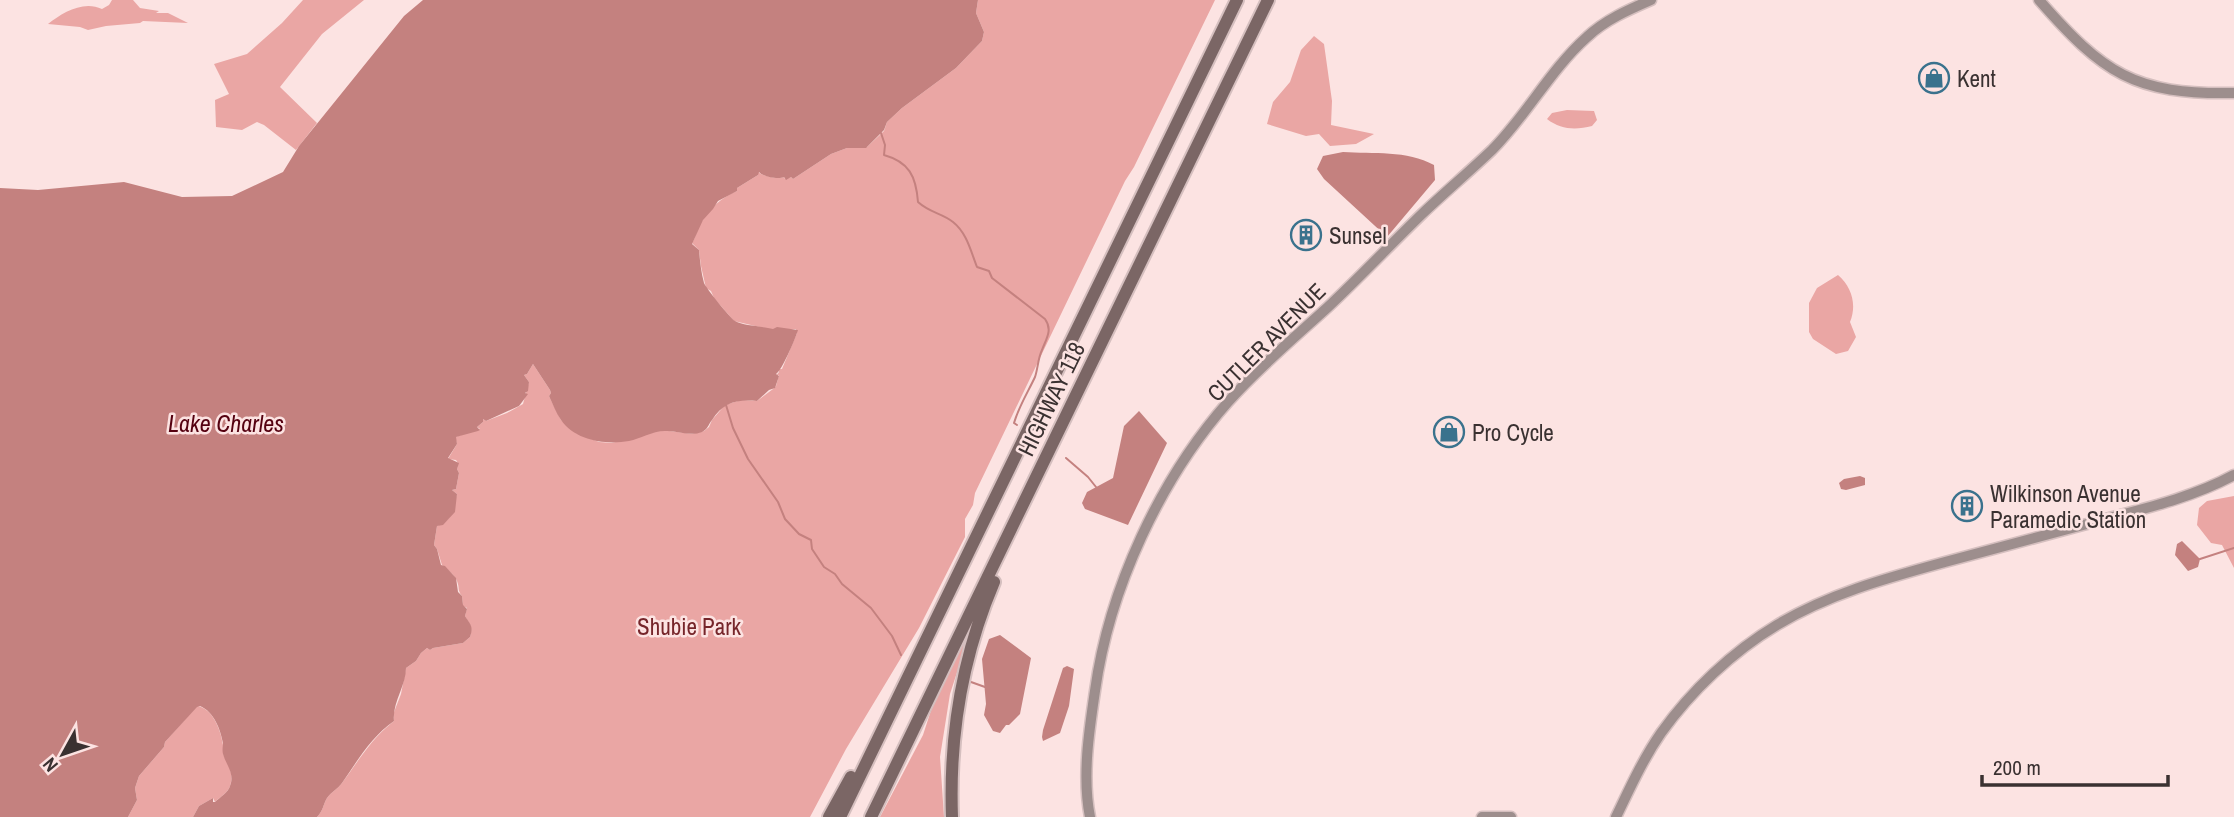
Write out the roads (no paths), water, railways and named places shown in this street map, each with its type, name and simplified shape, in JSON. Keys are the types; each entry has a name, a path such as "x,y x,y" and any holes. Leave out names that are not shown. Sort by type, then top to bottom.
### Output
{"highway":[{"name":"HIGHWAY 118","path":"840,817 1237,0"},
{"name":"HIGHWAY 118","path":"871,817 1268,0"},
{"path":"952,817 951,778 956,719 971,645 982,610 1017,525 1070,408"},
{"path":"829,817 920,651"}],"street":[{"name":"CUTLER AVENUE","path":"1090,817 1087,778 1090,726 1099,661 1122,585 1148,524 1169,485 1198,441 1228,401 1494,148 1561,64 1588,36 1625,11 1651,0"},
{"path":"2039,0 2083,48 2123,75 2173,91 2234,93"},
{"path":"1616,817 1645,758 1675,715 1716,671 1747,645 1780,623 1861,587 2138,510 2206,488 2234,475"},
{"path":"1482,817 1511,817"}],"water":[{"name":"Lake Charles","path":"423,0 978,0 976,13 984,32 982,41 956,68 902,108 866,148 847,148 831,154 793,179 770,177 759,172 737,188 737,191 718,201 703,220 692,244 699,250 704,283 724,309 735,321 743,324 798,330 785,361 776,374 779,376 775,388 757,401 736,402 726,406 702,432 693,434 660,431 629,441 601,442 583,437 567,427 549,396 550,390 533,364 524,375 529,382 528,391 525,393 528,394 519,406 486,421 483,419 477,427 480,430 478,431 456,437 457,444 448,458 459,463 456,489 452,490 457,494 455,512 443,525 437,526 434,545 441,565 456,578 458,592 467,609 465,616 470,623 470,637 463,643 430,650 427,648 406,668 394,721 365,749 340,785 327,798 317,817 193,817 199,806 213,798 215,802 224,795 231,781 218,726 213,716 200,706 165,742 164,747 139,776 135,788 137,800 128,817 0,817 0,188 38,190 124,182 182,197 232,196 283,172 299,146 404,16"},
{"path":"1343,152 1390,154 1424,160 1434,165 1435,180 1387,237 1324,179 1317,169 1323,156"},
{"path":"1139,411 1167,443 1128,525 1085,509 1082,503 1087,492 1113,478 1124,426"},
{"path":"1860,476 1865,478 1865,485 1841,489 1839,483 1844,479"},
{"path":"2182,541 2200,559 2198,567 2188,571 2175,555 2177,544"},
{"path":"1000,635 1031,658 1020,714 1000,733 993,731 984,715 986,704 982,659 989,639"},
{"path":"1067,666 1074,669 1069,706 1060,733 1043,741 1043,730 1063,668"}],"waterway":[{"path":"881,133 885,145 884,155 900,162 910,171 918,202 958,226 977,267 989,271 992,278 1047,323 1048,334 1035,377 1016,417 1014,423 1017,425"},
{"path":"726,405 733,428 748,459 778,502 785,519 799,534 811,540 812,549 824,567 871,608 892,636 901,655"},
{"path":"1066,458 1096,487"},
{"path":"2200,559 2234,548"},
{"path":"971,682 985,687"}],"place":[{"name":"Kent","path":"1934,78"},
{"name":"Sunsel","path":"1306,235"},
{"name":"Pro Cycle","path":"1449,432"},
{"name":"Wilkinson Avenue Paramedic Station","path":"1967,506"}],"park label":[{"name":"Shubie Park","path":"689,626"}]}
